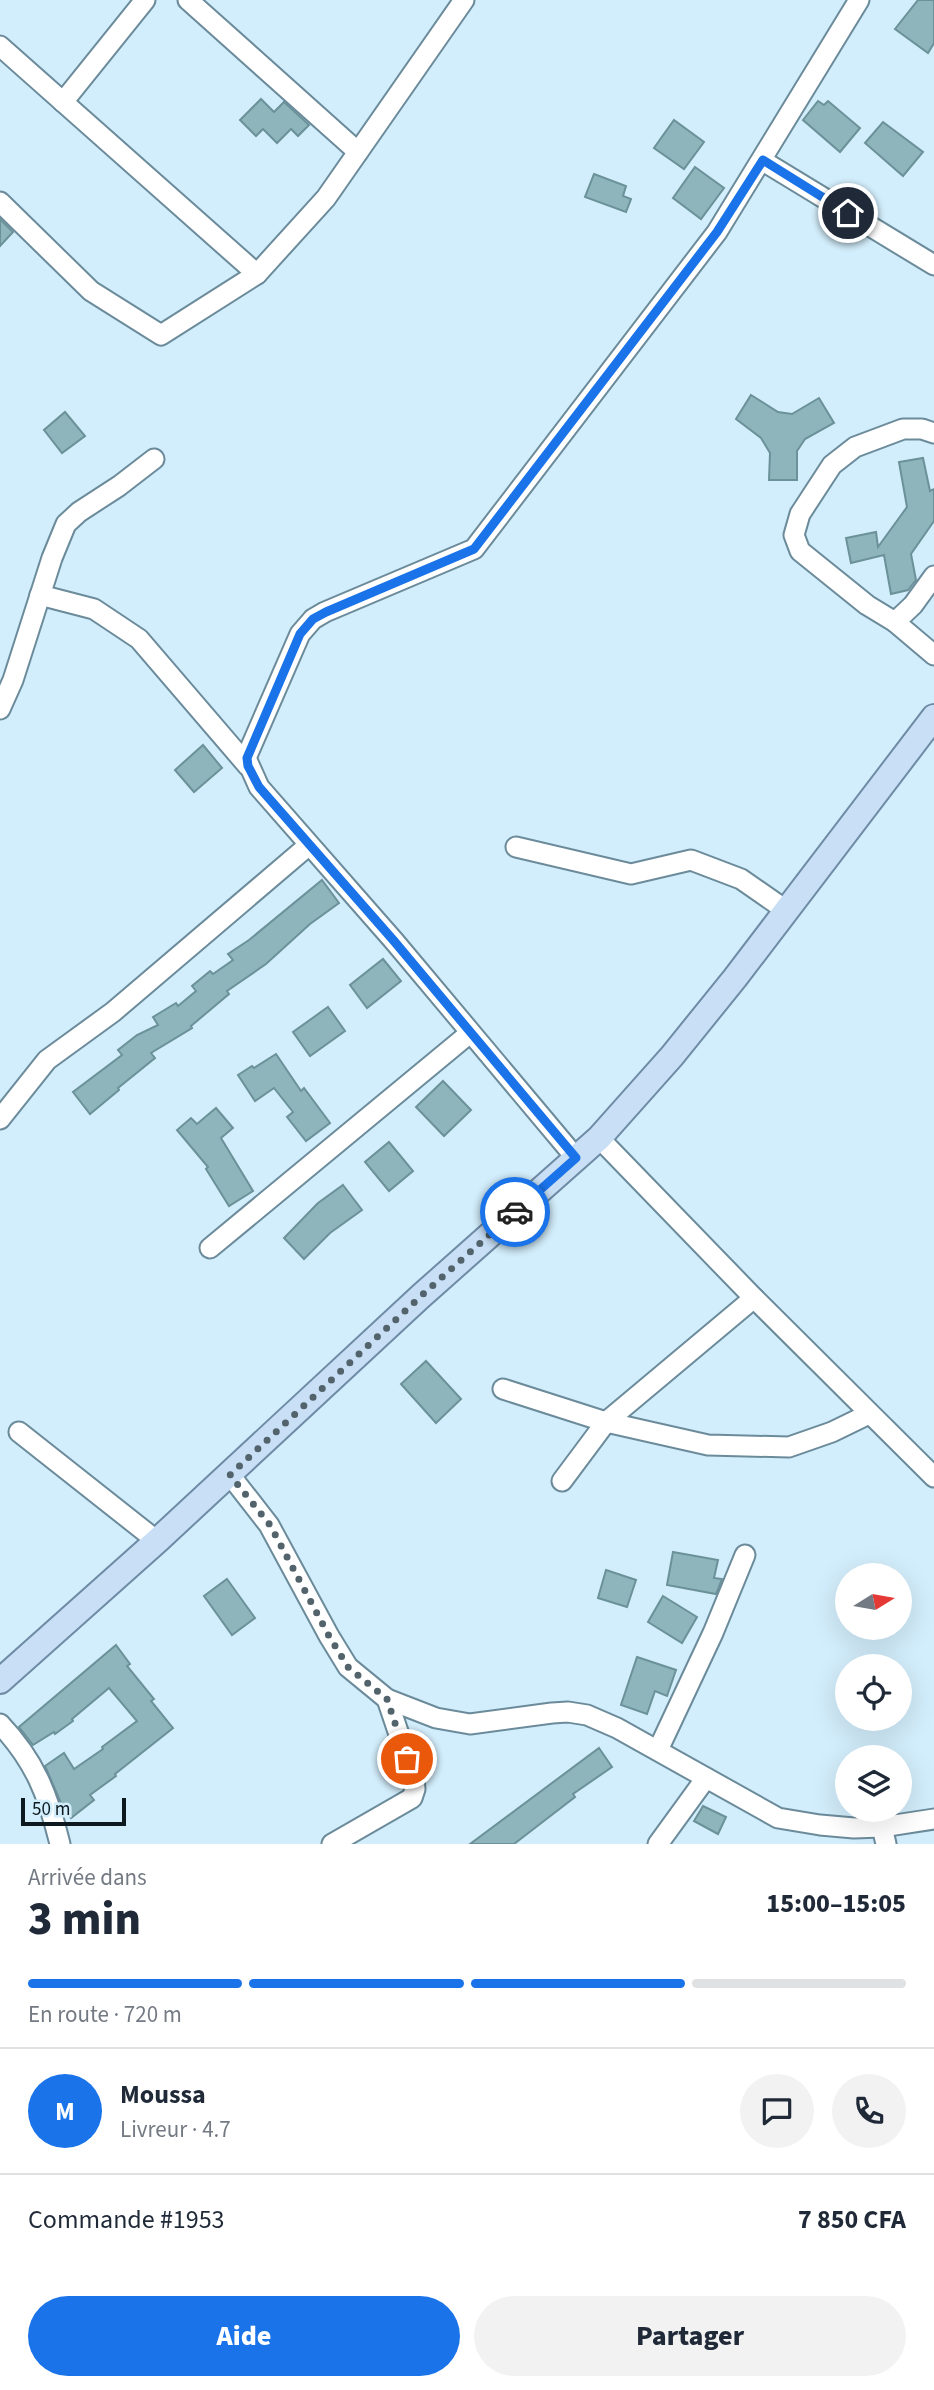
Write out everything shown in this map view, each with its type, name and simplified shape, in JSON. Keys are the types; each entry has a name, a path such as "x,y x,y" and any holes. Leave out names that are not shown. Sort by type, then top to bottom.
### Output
{"main road":[{"path":"0,1681 230,1475 421,1296 599,1138 672,1056 787,911 934,717"}],"street":[{"path":"63,102 145,0"},
{"path":"188,0 358,152"},
{"path":"0,202 91,291 161,335 257,274 326,198 464,0"},
{"path":"248,766 247,758 256,732 300,634 313,619 399,579 474,549 717,232 859,0"},
{"path":"0,47 257,274"},
{"path":"763,160 934,265"},
{"path":"934,433 922,429 903,429 855,447 832,465 800,514 794,535 800,551 867,605 895,622 934,655"},
{"path":"0,709 13,680 66,524 154,459"},
{"path":"895,622 913,605 934,576"},
{"path":"40,595 94,609 139,639 248,766 259,787 394,941 576,1158"},
{"path":"0,1119 47,1060 113,1012 310,845"},
{"path":"516,847 631,874 691,860 741,879 787,911"},
{"path":"210,1248 470,1033"},
{"path":"599,1138 754,1298 934,1477"},
{"path":"562,1481 606,1422 754,1298"},
{"path":"503,1389 606,1422 708,1445 789,1447 832,1432 869,1414"},
{"path":"19,1432 157,1541"},
{"path":"230,1475 270,1525 348,1667 387,1699 436,1718 470,1724 552,1713 587,1715 617,1728 778,1818 884,1835 934,1819"},
{"path":"657,1751 713,1633 745,1555"},
{"path":"332,1844 412,1798 415,1790 414,1779 387,1699"},
{"path":"0,1724 18,1743 41,1782 50,1804 60,1844"},
{"path":"658,1844 706,1778"}],"building":[{"path":"918,0 934,0 934,43 928,53 895,29"},
{"path":"261,99 274,112 284,102 309,125 298,136 291,129 277,143 263,129 256,136 240,120"},
{"path":"818,101 824,105 828,101 860,128 840,152 803,120"},
{"path":"674,120 704,142 684,169 654,148"},
{"path":"883,122 923,152 903,176 865,143"},
{"path":"695,167 724,188 701,219 673,198"},
{"path":"594,174 626,186 623,196 631,199 626,212 585,197"},
{"path":"0,219 13,232 0,246"},
{"path":"751,395 778,412 792,414 819,398 834,423 805,439 797,451 797,480 769,480 770,453 761,438 736,419"},
{"path":"65,412 85,436 62,453 44,430"},
{"path":"923,458 930,491 934,489 934,521 911,554 916,580 908,590 891,594 884,555 851,563 846,538 876,532 878,547 907,507 899,462"},
{"path":"203,745 222,768 194,792 175,770"},
{"path":"322,880 339,903 310,924 266,964 227,991 229,994 191,1026 192,1028 151,1053 155,1058 90,1114 73,1092 122,1055 118,1050 137,1035 158,1025 153,1017 176,1003 178,1006 196,991 192,986 210,971 213,974 233,960 228,954"},
{"path":"383,959 401,981 367,1008 350,985"},
{"path":"328,1007 345,1031 310,1056 293,1032"},
{"path":"276,1054 301,1091 304,1088 330,1123 306,1141 287,1117 293,1112 274,1088 255,1101 238,1075"},
{"path":"443,1081 471,1110 444,1136 416,1107"},
{"path":"216,1108 233,1128 221,1138 253,1191 229,1206 206,1169 208,1167 177,1130 191,1118 197,1124"},
{"path":"389,1142 413,1171 389,1191 365,1162"},
{"path":"343,1185 362,1210 330,1233 304,1259 284,1238 318,1203"},
{"path":"426,1361 461,1399 436,1423 401,1384"},
{"path":"673,1552 718,1560 714,1578 722,1579 716,1594 667,1585"},
{"path":"606,1570 636,1580 627,1607 598,1598"},
{"path":"227,1579 255,1618 232,1635 204,1596"},
{"path":"663,1596 697,1617 682,1643 648,1622"},
{"path":"116,1645 130,1664 127,1666 154,1699 151,1701 173,1728 90,1795 94,1800 71,1818 63,1808 45,1766 64,1753 74,1769 137,1721 109,1688 72,1719 73,1721 33,1745 19,1727"},
{"path":"637,1657 676,1670 667,1696 655,1691 647,1714 621,1705"},
{"path":"599,1748 612,1767 573,1794 575,1797 514,1844 470,1844"},
{"path":"703,1806 726,1817 718,1834 694,1821"}],"way so far":[{"path":"407,1759 387,1699 348,1667 270,1525 230,1475 515,1212"}],"route":[{"path":"515,1212 576,1158 394,941 259,787 248,766 247,758 300,634 313,619 326,612 474,549 717,232 763,160 848,213"}]}
